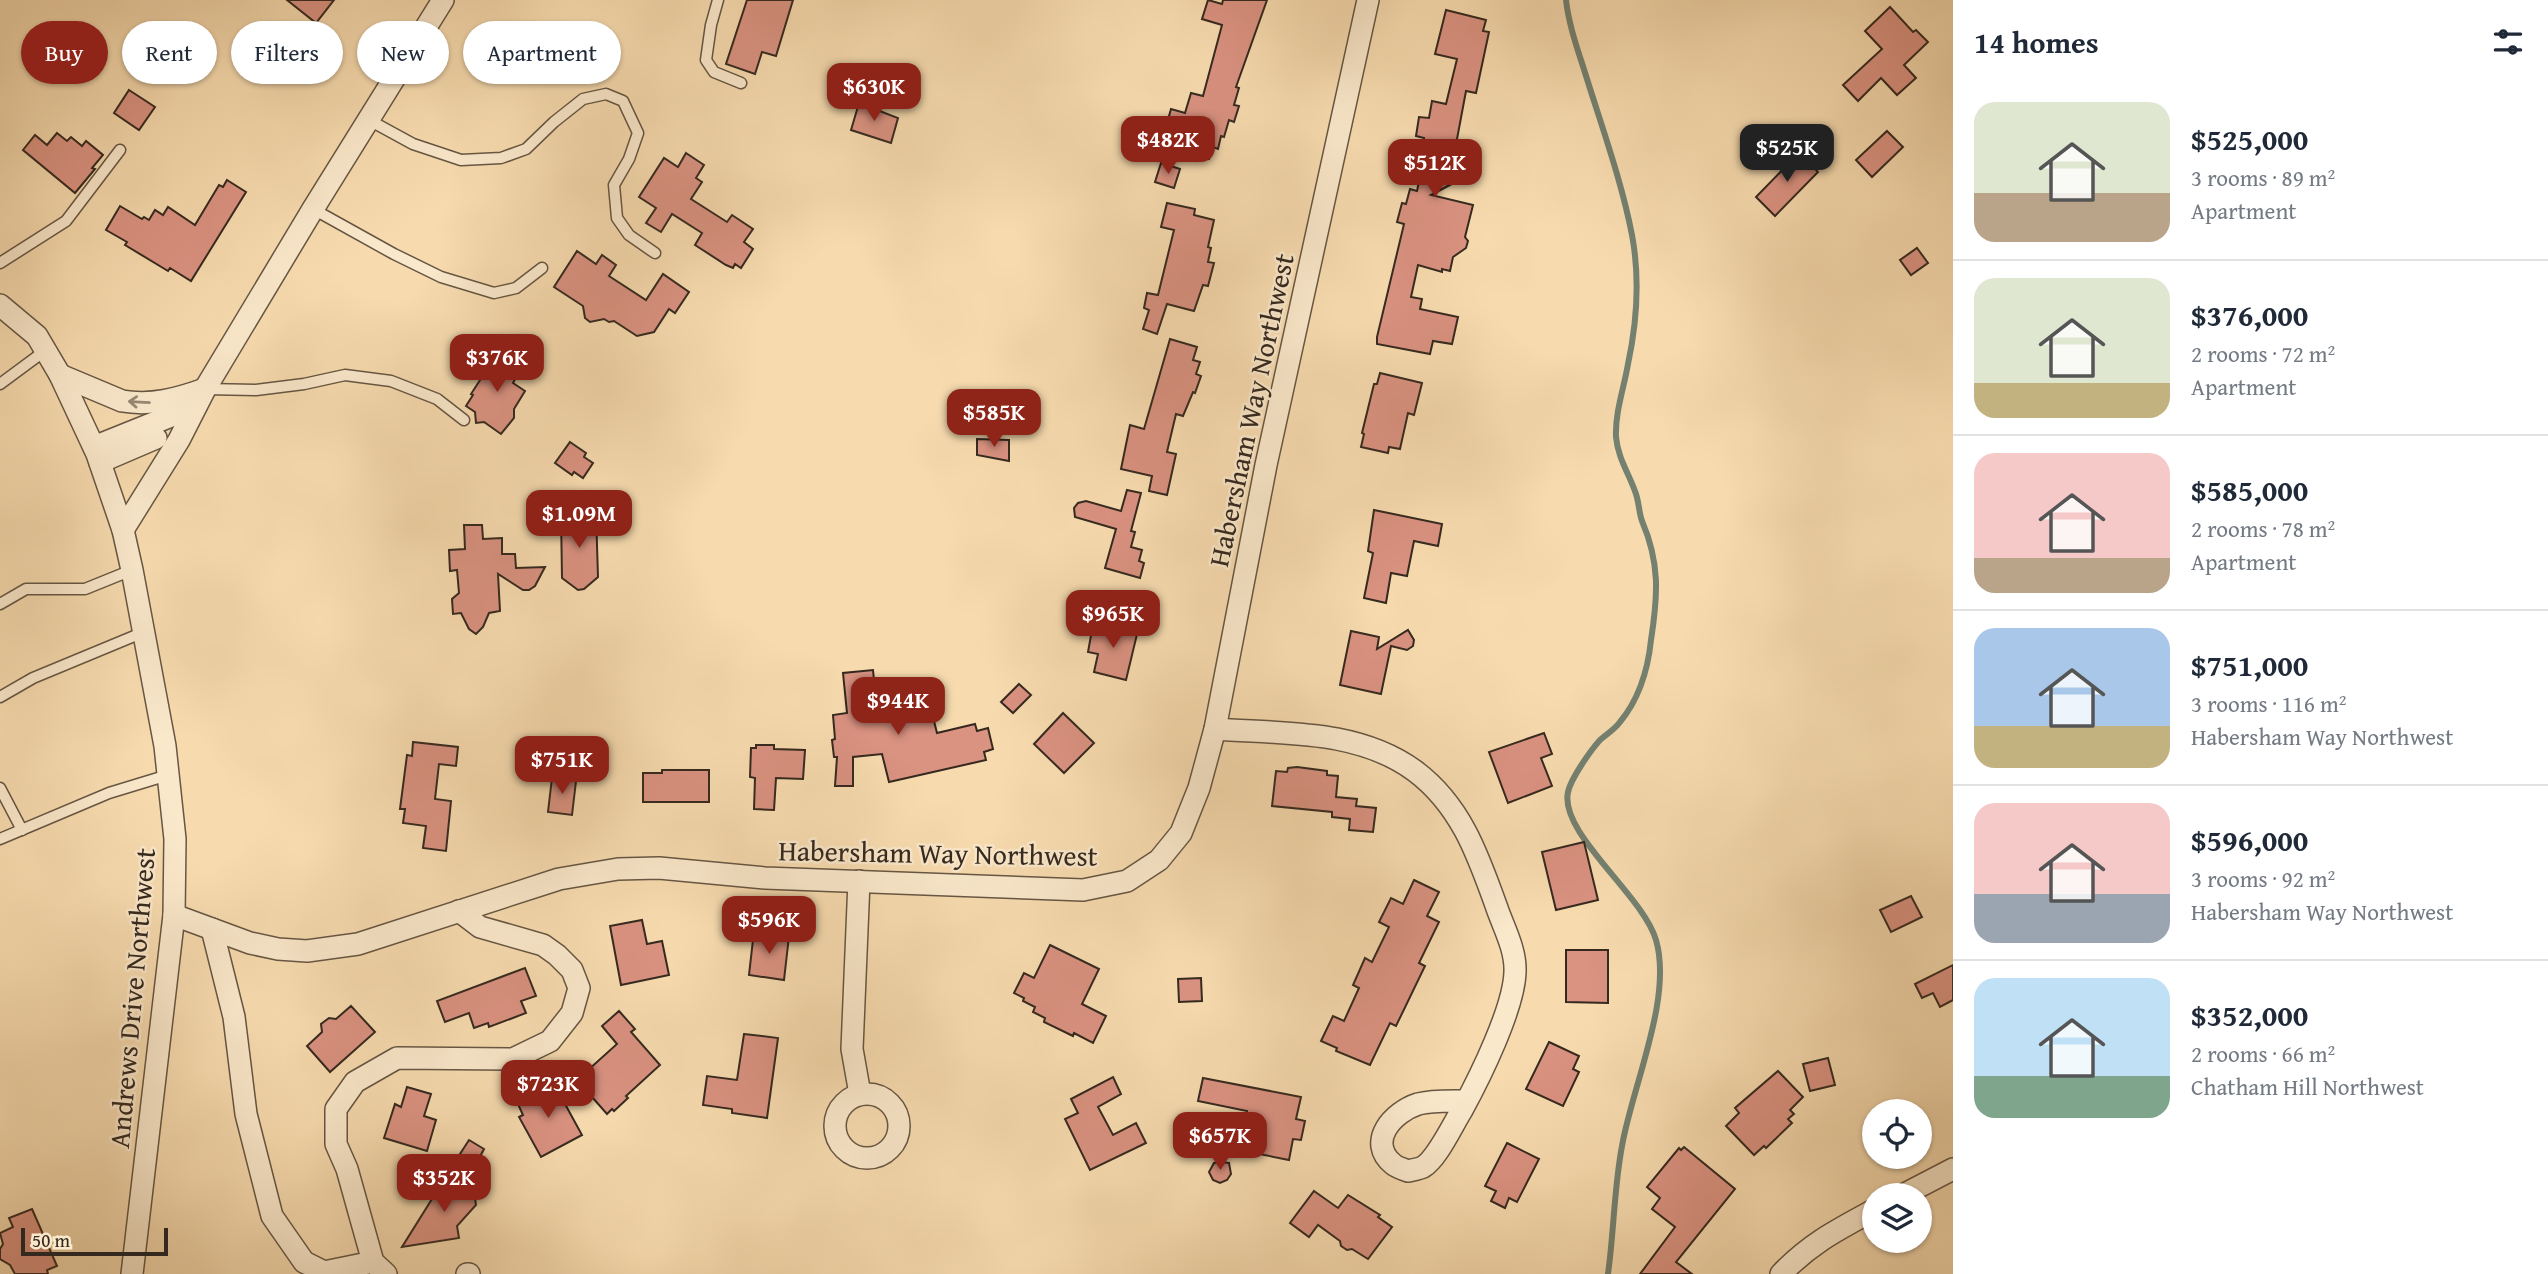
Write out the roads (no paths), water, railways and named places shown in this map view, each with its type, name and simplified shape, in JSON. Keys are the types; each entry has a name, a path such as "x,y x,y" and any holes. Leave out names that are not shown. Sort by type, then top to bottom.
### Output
{"street":[{"path":"122,530 313,209 443,0"},
{"name":"Habersham Way Northwest","path":"174,915 250,943 307,951 358,944 559,878 618,869 659,868 765,878 1083,890 1127,881 1159,860 1181,833 1199,788 1215,729 1266,465 1368,0"},
{"name":"Andrews Drive Northwest","path":"0,305 37,336 60,375 97,454 132,570 165,746 175,839 174,915 132,1274"},
{"path":"60,375 122,401 164,402 196,407"},
{"path":"97,454 196,407"},
{"path":"1215,729 1324,736 1365,745 1391,756 1415,772 1437,791 1455,812 1478,855 1511,946 1516,968 1510,1001 1478,1080 1466,1101"},
{"path":"859,881 852,1049 860,1094"},
{"path":"212,929 234,1017 246,1114 272,1216 304,1262 324,1272 380,1268 336,1144 336,1109 355,1082 397,1058 513,1059 550,1041 572,1013 579,988 572,970 543,945 480,927 459,911"},
{"path":"1926,1183 1953,1169"},
{"path":"1781,1274 1823,1237 1862,1216"}],"lane":[{"path":"719,0 711,25 706,60 714,72 741,83"},
{"path":"369,120 413,144 461,160 501,158 526,149 583,99 606,94 623,102 638,133 629,159 614,185 617,218 629,235 655,253"},
{"path":"0,263 66,221 120,150"},
{"path":"313,209 441,277 494,292 516,288 541,268"},
{"path":"0,384 46,350"},
{"path":"196,407 256,390 304,384 345,374 391,381 437,398 464,420"},
{"path":"0,604 26,589 85,589 132,570"},
{"path":"0,696 33,678 144,632"},
{"path":"0,839 110,793 168,775"},
{"path":"0,788 22,830"}],"waterway":[{"path":"1566,0 1569,20 1618,176 1632,235 1637,284 1635,316 1618,409 1616,437 1648,536 1656,579 1650,651 1637,694 1618,725 1600,740 1587,757 1568,792 1569,808 1576,826 1648,922 1656,940 1660,963 1655,1015 1619,1162 1608,1274"}]}
